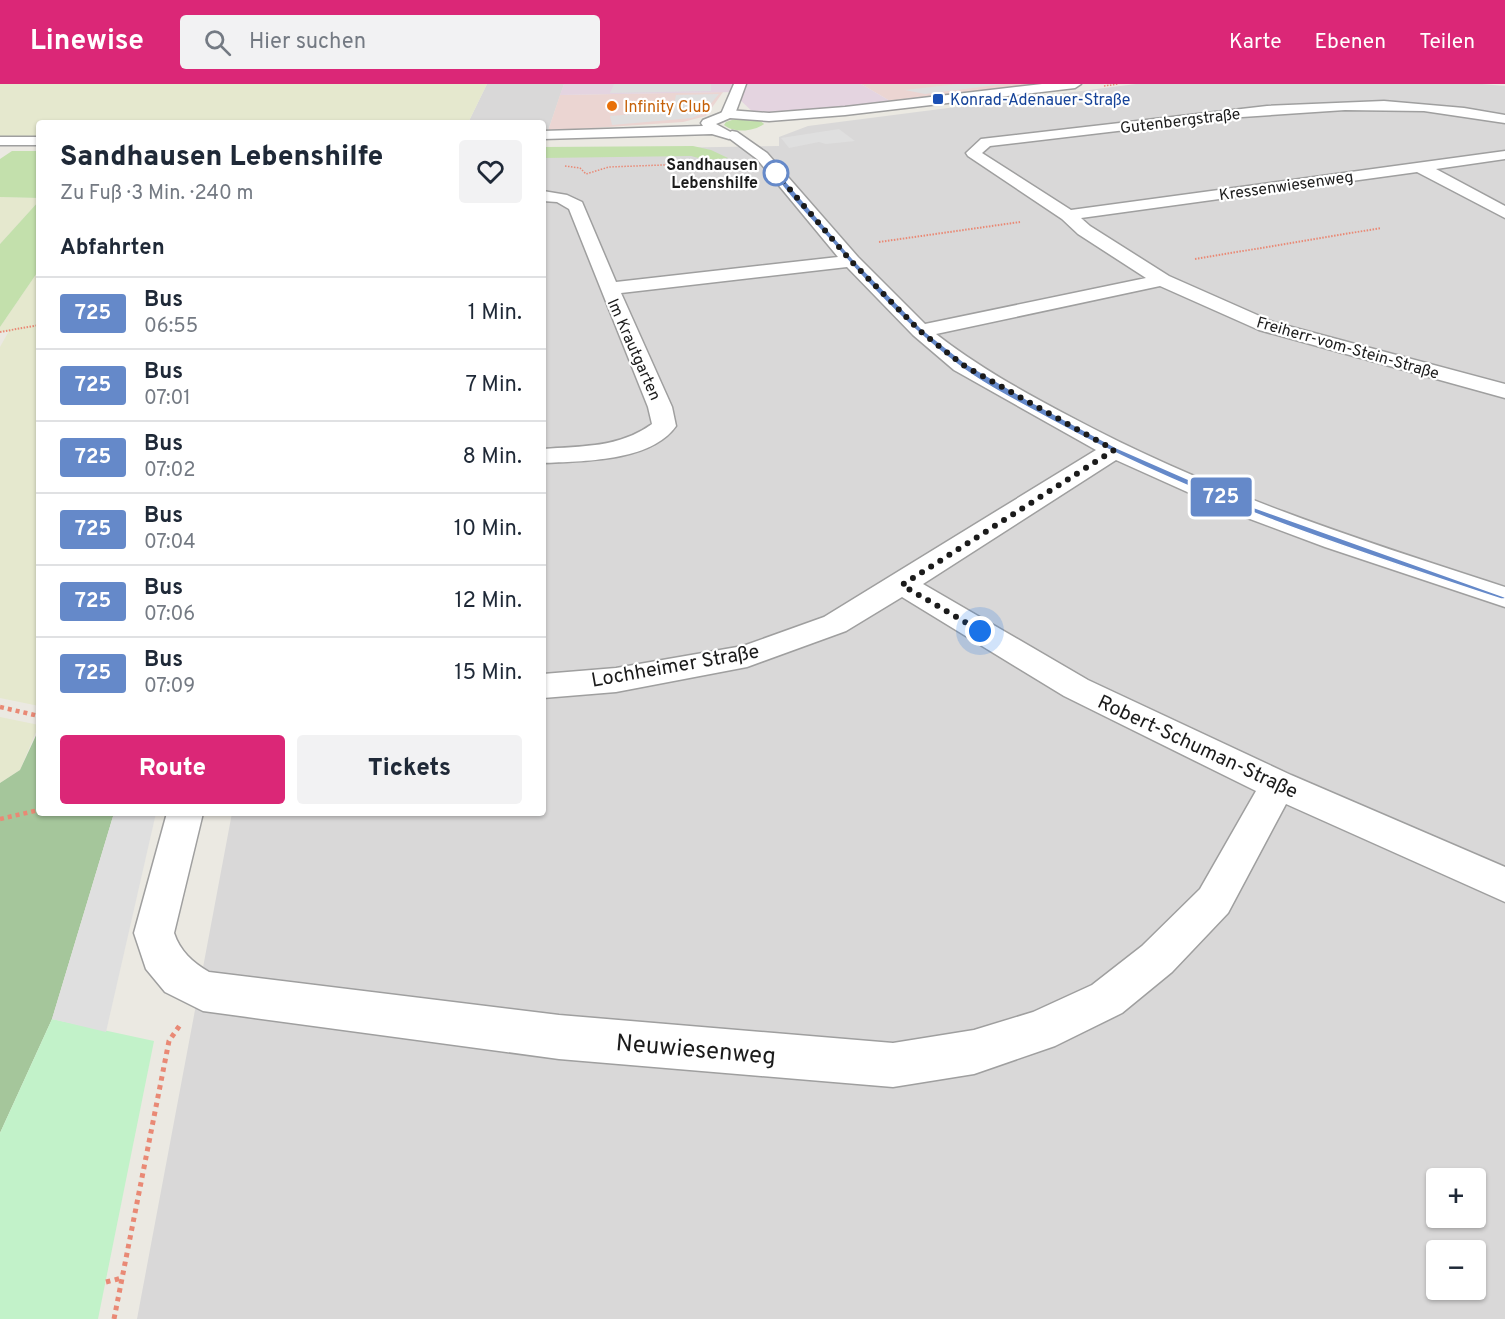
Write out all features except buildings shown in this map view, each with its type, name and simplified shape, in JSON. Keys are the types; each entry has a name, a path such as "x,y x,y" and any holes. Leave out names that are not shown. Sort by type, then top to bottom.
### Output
{"street":[{"path":"732,135 767,124 845,111 1075,84"},
{"path":"711,127 728,114 730,105 739,91 767,124 763,158"},
{"name":"Gutenbergstraße","path":"1068,215 973,153 986,142 1311,105 1399,105 1460,111 1505,119"},
{"path":"728,114 767,124"},
{"path":"546,135 711,127 732,135 763,158 845,254 920,331 963,365 1114,450 1243,507 1335,541 1505,597"},
{"path":"0,141 36,141"},
{"name":"Kressenwiesenweg","path":"1068,215 1505,155"},
{"path":"1420,167 1505,213"},
{"name":"Im Krautgarten","path":"546,196 561,198 576,206 660,407 663,426 650,438 631,447 608,452 546,456"},
{"name":"Freiherr-vom-Stein-Straße","path":"1068,215 1084,230 1162,280 1266,326 1505,391"},
{"name":"Im Krautgarten","path":"609,289 845,254"},
{"path":"920,331 1162,280"},
{"name":"Lochheimer Straße","path":"546,686 616,680 747,656 835,624 902,585 1114,450"},
{"name":"Robert-Schuman-Straße","path":"902,585 1076,688 1278,785 1505,885"},
{"name":"Neuwiesenweg","path":"184,816 154,933 161,956 180,978 203,991 559,1037 893,1065 974,1052 1039,1031 1107,999 1157,959 1214,901 1278,785"}],"path":[{"path":"555,165 580,168 586,174 609,167 683,165 763,158"},
{"path":"845,254 1068,215"},
{"path":"1144,268 1381,228"},
{"path":"0,332 36,326"},
{"path":"0,707 36,715"},
{"path":"0,819 36,811"},
{"path":"114,1319 170,1041 203,991"},
{"path":"106,1282 122,1278"}],"shaded area":[{"path":"487,84 564,84 548,131 546,131 546,120 469,120"},
{"path":"564,84 861,84 897,105 755,114 738,98 738,92 560,95"},
{"path":"614,84 711,84 711,91 610,93"},
{"path":"861,84 1075,84 897,105"},
{"path":"957,84 1004,84 925,94 905,90"},
{"path":"1136,84 1482,84 1505,86 1505,1319 137,1319 231,816 546,816 546,150 779,146 779,137 808,126"},
{"path":"723,92 706,116 683,122 548,131 560,95"},
{"path":"719,94 703,113 692,118 612,125 610,116 673,111 676,95"},
{"path":"839,129 855,141 826,144 819,142 789,148 781,138"},
{"path":"113,816 155,816 106,1032 52,1019"}],"green space":[{"path":"0,84 487,84 469,120 36,120 36,138 0,138"},
{"path":"738,118 755,119 764,124 744,131 724,125"},
{"path":"693,146 711,150 728,158 706,160 691,156 546,158 546,147"},
{"path":"12,151 36,151 36,198 0,197 0,159"},
{"path":"0,197 36,198 36,204 0,244"},
{"path":"36,204 36,274 0,327 0,244"},
{"path":"36,274 36,705 0,698 0,347 9,331 0,332 0,327"},
{"path":"0,717 36,724 36,732 20,770 0,783"},
{"path":"36,735 36,816 113,816 52,1019 0,1133 0,783 20,770"},
{"path":"52,1019 154,1041 98,1319 0,1319 0,1133"}],"bus line":[{"name":"725","path":"776,173 851,261 920,331 963,365 1025,402 1114,450 1243,507 1335,541 1505,597"}],"place":[{"name":"Konrad-Adenauer-Straße","path":"938,99"},
{"name":"Infinity Club","path":"612,106"},
{"name":"Sandhausen Lebenshilfe","path":"776,173"}],"route":[{"path":"776,173 851,261 920,331 963,365 1025,402 1114,450 902,585 980,631"}]}
